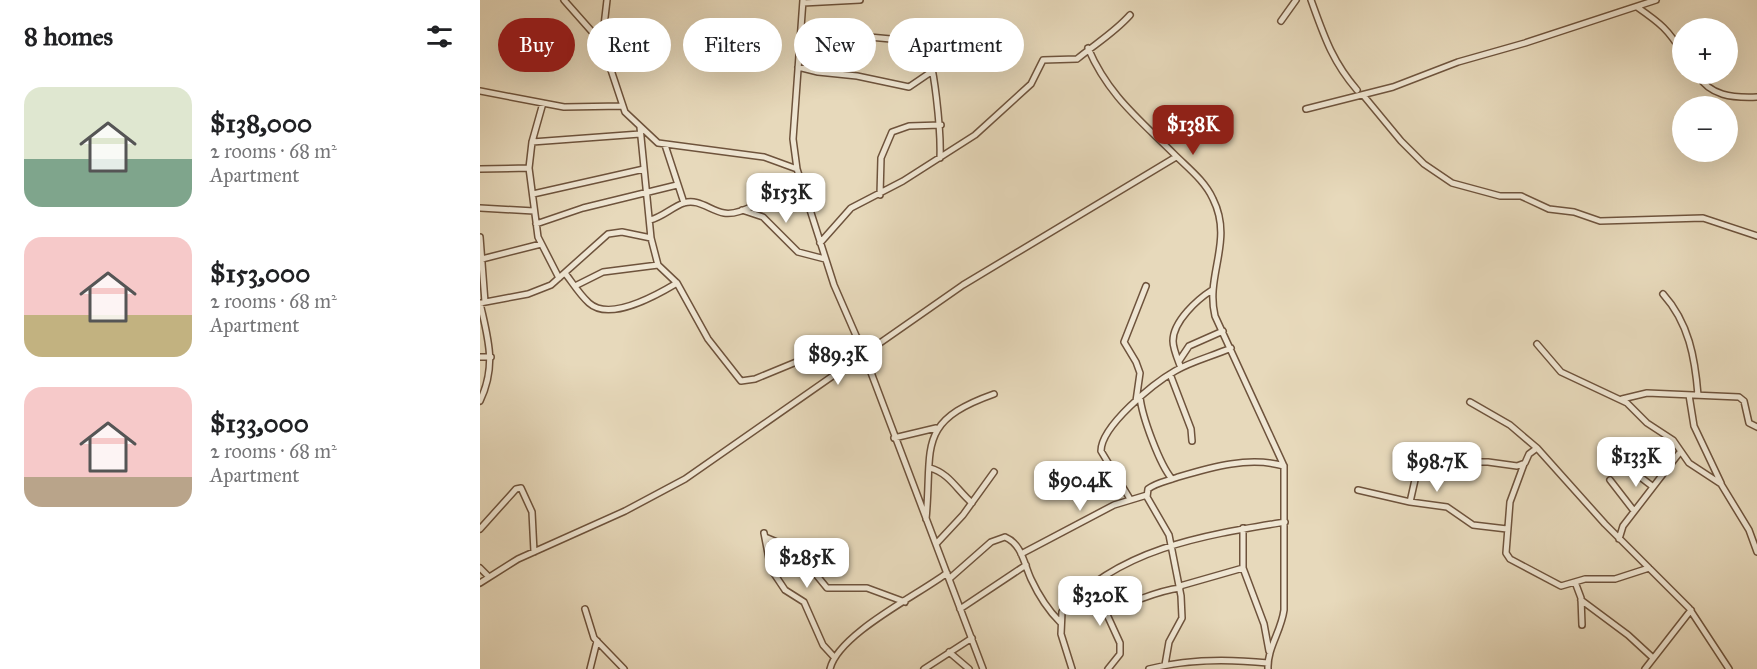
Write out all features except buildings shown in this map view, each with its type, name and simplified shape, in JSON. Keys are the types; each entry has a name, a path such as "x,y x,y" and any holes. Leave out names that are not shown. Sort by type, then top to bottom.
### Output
{"street":[{"path":"564,0 587,25"},
{"path":"605,18 607,0"},
{"path":"802,18 803,1 860,0"},
{"path":"1281,21 1296,0"},
{"path":"1311,0 1326,45 1339,68 1401,141 1424,164 1452,183 1500,196 1521,196 1549,209 1574,212 1600,221 1703,218 1757,236"},
{"path":"1306,109 1360,92 1393,87 1458,62 1656,0"},
{"path":"1637,7 1672,37"},
{"path":"820,243 851,208 880,195 975,135 1030,84 1043,60 1077,59 1088,48 1112,35 1130,15"},
{"path":"1088,48 1102,79 1200,180 1214,201 1220,224 1222,246 1212,290 1215,316 1284,466 1284,610 1282,624 1269,652"},
{"path":"612,72 623,106 640,127 658,143 764,156 796,169"},
{"path":"798,72 793,139 796,169 825,259 864,354 982,669"},
{"path":"826,72 909,87 931,72 941,125 940,158"},
{"path":"1704,84 1715,92 1757,97"},
{"path":"480,91 564,107 623,106"},
{"path":"543,104 532,142 529,168 536,224 541,244 559,278"},
{"path":"880,195 879,168 888,136 900,128 941,125"},
{"path":"640,127 651,238 658,265 677,283 708,339 741,381 755,379 857,337"},
{"path":"532,142 640,134"},
{"path":"665,145 684,203"},
{"path":"480,583 488,576 534,552 625,511 685,479 995,265 1176,157"},
{"path":"480,169 529,168"},
{"path":"533,194 644,170"},
{"path":"650,220 684,203 697,203 723,213 742,210 799,177"},
{"path":"536,224 583,208 677,185"},
{"path":"480,208 534,211"},
{"path":"742,210 763,217 798,252 825,259"},
{"path":"482,303 541,291 565,273 608,234 622,232 651,238"},
{"path":"480,237 482,303 491,357 485,390 480,401"},
{"path":"481,259 541,244"},
{"path":"575,286 603,272 658,265"},
{"path":"565,273 589,303 603,309 645,301 677,283"},
{"path":"1146,286 1124,342 1140,374 1138,399 1146,425 1164,468 1173,479"},
{"path":"1180,365 1173,341 1178,326 1202,296 1212,290"},
{"path":"1663,294 1678,312 1691,345 1698,395"},
{"path":"1130,499 1101,449 1104,439 1138,399 1180,365 1189,346 1223,331"},
{"path":"1537,344 1561,372 1622,399 1653,428 1673,440 1689,463 1721,484"},
{"path":"1180,365 1231,348"},
{"path":"480,357 491,357"},
{"path":"1170,374 1191,429 1192,441"},
{"path":"926,520 932,437 936,428 956,411 994,393"},
{"path":"1622,399 1647,393 1742,397 1749,423 1757,427"},
{"path":"1689,395 1694,426 1721,484 1749,530 1757,552"},
{"path":"1470,402 1510,425 1537,448 1619,538 1691,610 1729,669"},
{"path":"894,438 936,428"},
{"path":"1537,448 1529,454 1510,502 1506,553 1510,559 1561,586 1575,582 1615,579 1649,568"},
{"path":"1619,538 1623,526 1680,452"},
{"path":"1609,453 1652,486"},
{"path":"1021,554 1130,499 1147,495 1152,486 1214,466 1250,462 1284,466"},
{"path":"1410,502 1417,471 1423,462 1488,462 1517,466 1524,464"},
{"path":"930,468 944,473 957,490 972,503"},
{"path":"936,544 972,503 994,472"},
{"path":"1610,480 1634,511"},
{"path":"480,530 516,489 521,488 532,512 534,552"},
{"path":"1358,490 1410,502 1447,507 1473,525 1507,529"},
{"path":"1147,495 1172,545 1180,587 1182,618 1169,642 1165,665"},
{"path":"1072,669 1060,622 1062,612 1093,584 1125,563 1172,545 1243,528 1285,522"},
{"path":"1149,669 1165,665 1239,660 1268,666 1269,652 1264,624 1243,568 1243,528"},
{"path":"834,657 823,645 804,602 788,594 775,575 766,555 764,535 796,550 827,588 867,588 905,602"},
{"path":"830,669 836,653 873,622 948,576 998,537 1005,537 1014,542 1046,606 1060,622"},
{"path":"960,609 1026,565"},
{"path":"480,568 488,576"},
{"path":"1105,609 1135,602 1162,590 1180,587 1243,568"},
{"path":"1575,582 1581,600 1582,625"},
{"path":"1093,584 1120,648 1120,654 1108,669"},
{"path":"1581,600 1628,634 1653,658"},
{"path":"585,609 591,632 624,669"},
{"path":"1645,669 1691,610"},
{"path":"924,669 972,638"},
{"path":"590,669 597,641"},
{"path":"948,652 969,669"}]}
